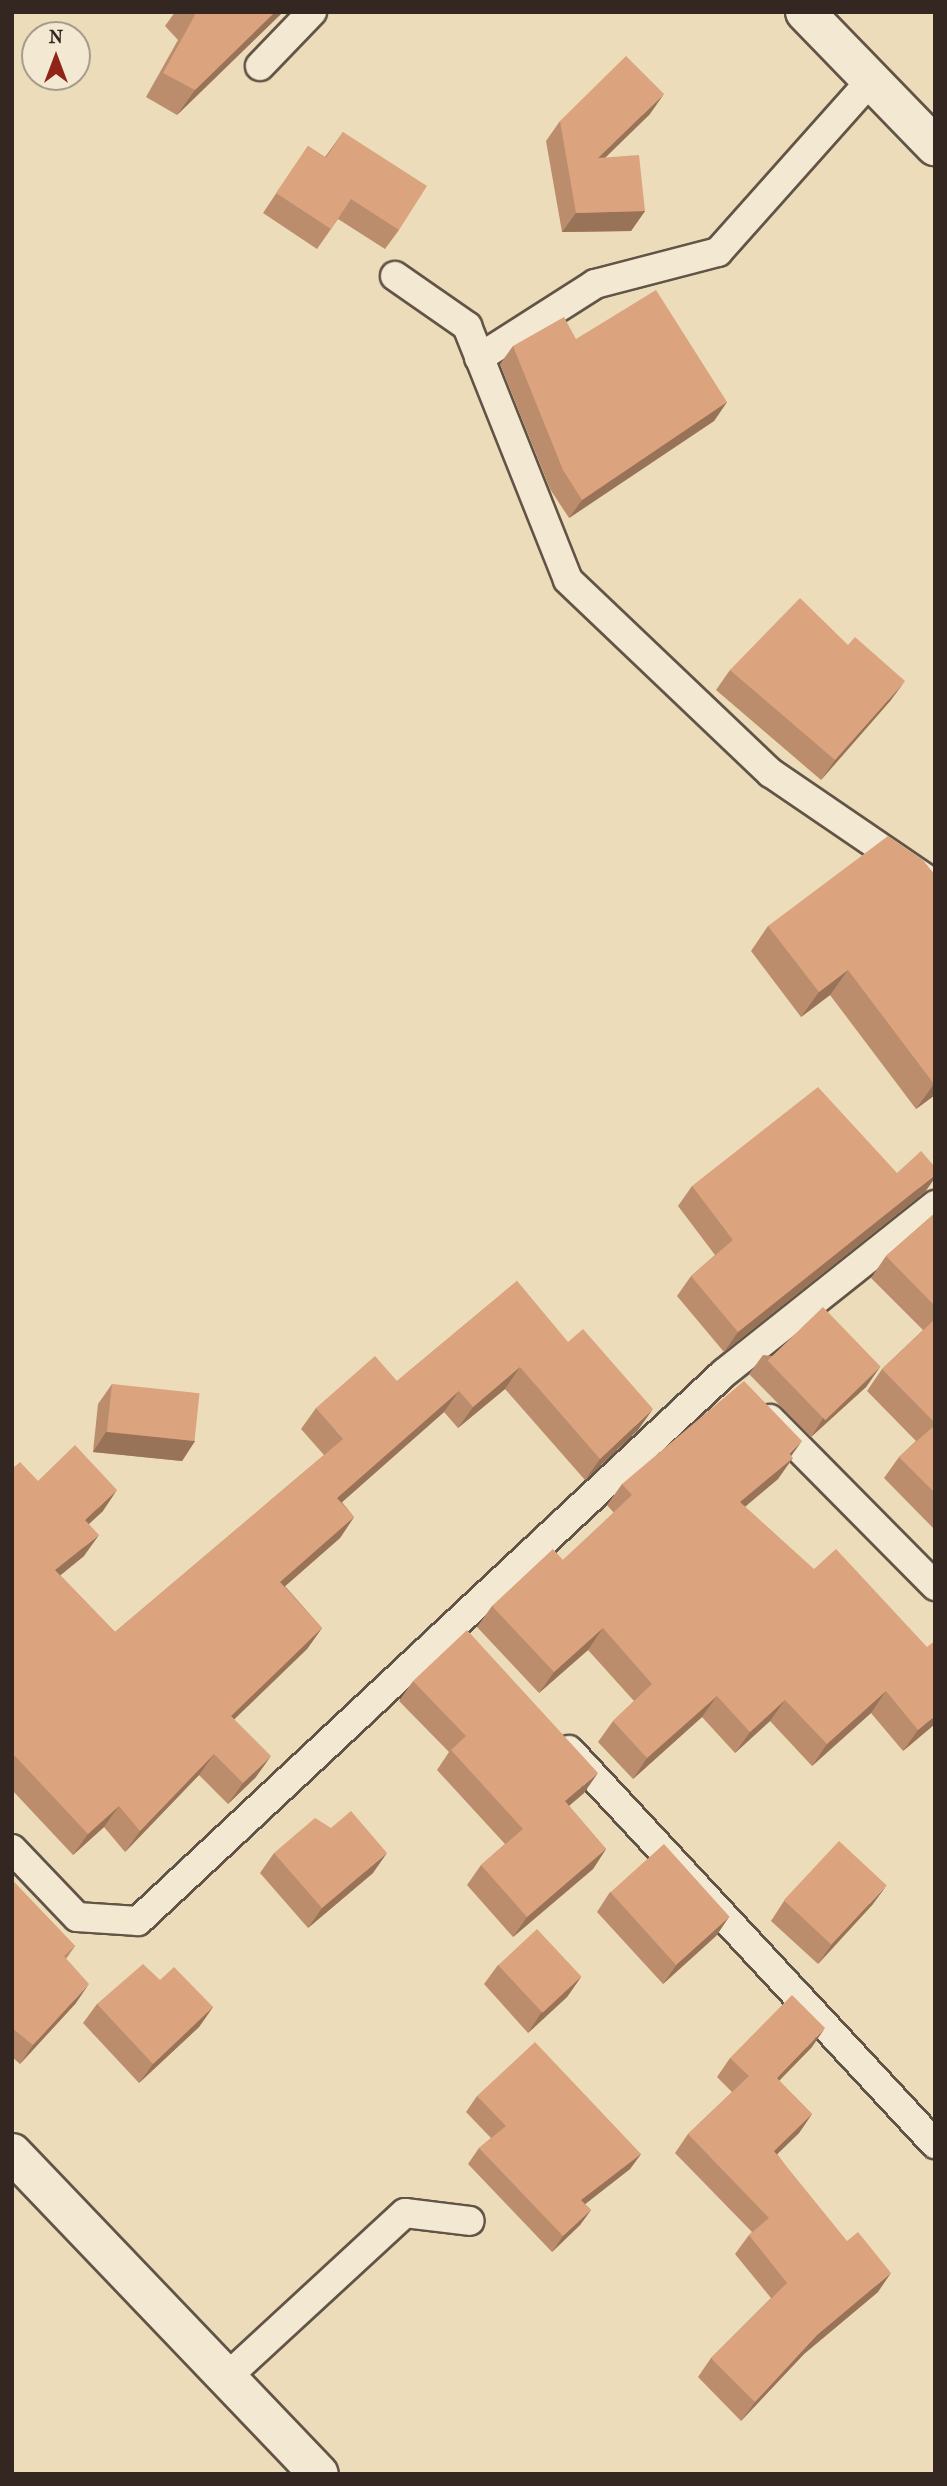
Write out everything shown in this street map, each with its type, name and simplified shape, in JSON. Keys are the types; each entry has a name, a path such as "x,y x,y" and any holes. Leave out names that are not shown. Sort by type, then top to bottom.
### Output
{"street":[{"path":"805,12 935,146"},
{"path":"12,2153 319,2474"}],"lane":[{"path":"260,66 312,12"},
{"path":"479,358 595,284 718,252 872,79"},
{"path":"396,276 467,326 568,580 771,773 935,884"},
{"path":"12,1849 77,1917 138,1921 451,1623 740,1389 935,1205"},
{"path":"740,1389 935,1586"},
{"path":"451,1623 470,1643"},
{"path":"545,1725 935,2144"},
{"path":"227,2377 405,2213 470,2221"}],"building":[{"path":"193,12 275,12 195,90 163,73 195,15"},
{"path":"626,56 664,94 598,158 639,155 645,211 576,213 560,121"},
{"path":"343,132 427,186 399,230 351,199 331,229 276,193 308,146 326,158"},
{"path":"656,290 727,402 582,500 563,470 513,346 564,317 576,339"},
{"path":"800,598 848,645 855,637 905,681 835,760 730,670"},
{"path":"888,836 923,860 935,875 934,1084 848,970 819,992 768,926"},
{"path":"818,1087 897,1173 921,1151 935,1167 935,1175 738,1332 691,1276 733,1240 692,1186"},
{"path":"935,1213 935,1306 886,1256"},
{"path":"517,1281 568,1342 583,1329 653,1409 600,1459 520,1367 473,1407 459,1391 337,1498 354,1517 280,1582 322,1628 231,1716 271,1756 243,1783 214,1754 140,1831 119,1806 88,1834 15,1756 12,1758 12,1469 20,1462 38,1481 75,1445 117,1490 85,1520 99,1535 55,1570 115,1632 343,1439 316,1408 375,1356 397,1381"},
{"path":"823,1307 881,1367 825,1420 768,1360"},
{"path":"935,1319 935,1423 882,1369"},
{"path":"744,1381 802,1441 789,1453 793,1458 740,1502 814,1569 836,1549 927,1647 935,1641 935,1716 918,1730 886,1691 827,1744 785,1700 750,1732 717,1696 647,1758 613,1721 652,1684 603,1628 554,1672 492,1606 553,1549 563,1560 632,1495 622,1484"},
{"path":"112,1384 200,1393 195,1441 107,1432"},
{"path":"935,1425 935,1493 899,1457"},
{"path":"467,1630 598,1773 565,1801 606,1849 527,1917 481,1865 523,1829 451,1750 466,1736 413,1681"},
{"path":"351,1811 387,1853 322,1908 274,1853 315,1818 331,1828"},
{"path":"839,1841 887,1885 831,1945 784,1900"},
{"path":"664,1844 730,1917 676,1965 610,1892"},
{"path":"12,1880 75,1946 64,1956 89,1984 33,2045 12,2028"},
{"path":"537,1929 581,1977 543,2013 498,1965"},
{"path":"143,1964 160,1980 174,1967 213,2007 153,2064 97,2004"},
{"path":"792,1995 825,2028 777,2078 812,2114 774,2151 847,2241 858,2232 891,2273 817,2335 755,2402 711,2358 787,2283 749,2235 769,2218 688,2134 749,2076 730,2058"},
{"path":"535,2042 641,2154 581,2200 591,2210 563,2236 479,2148 506,2126 477,2096"}]}
